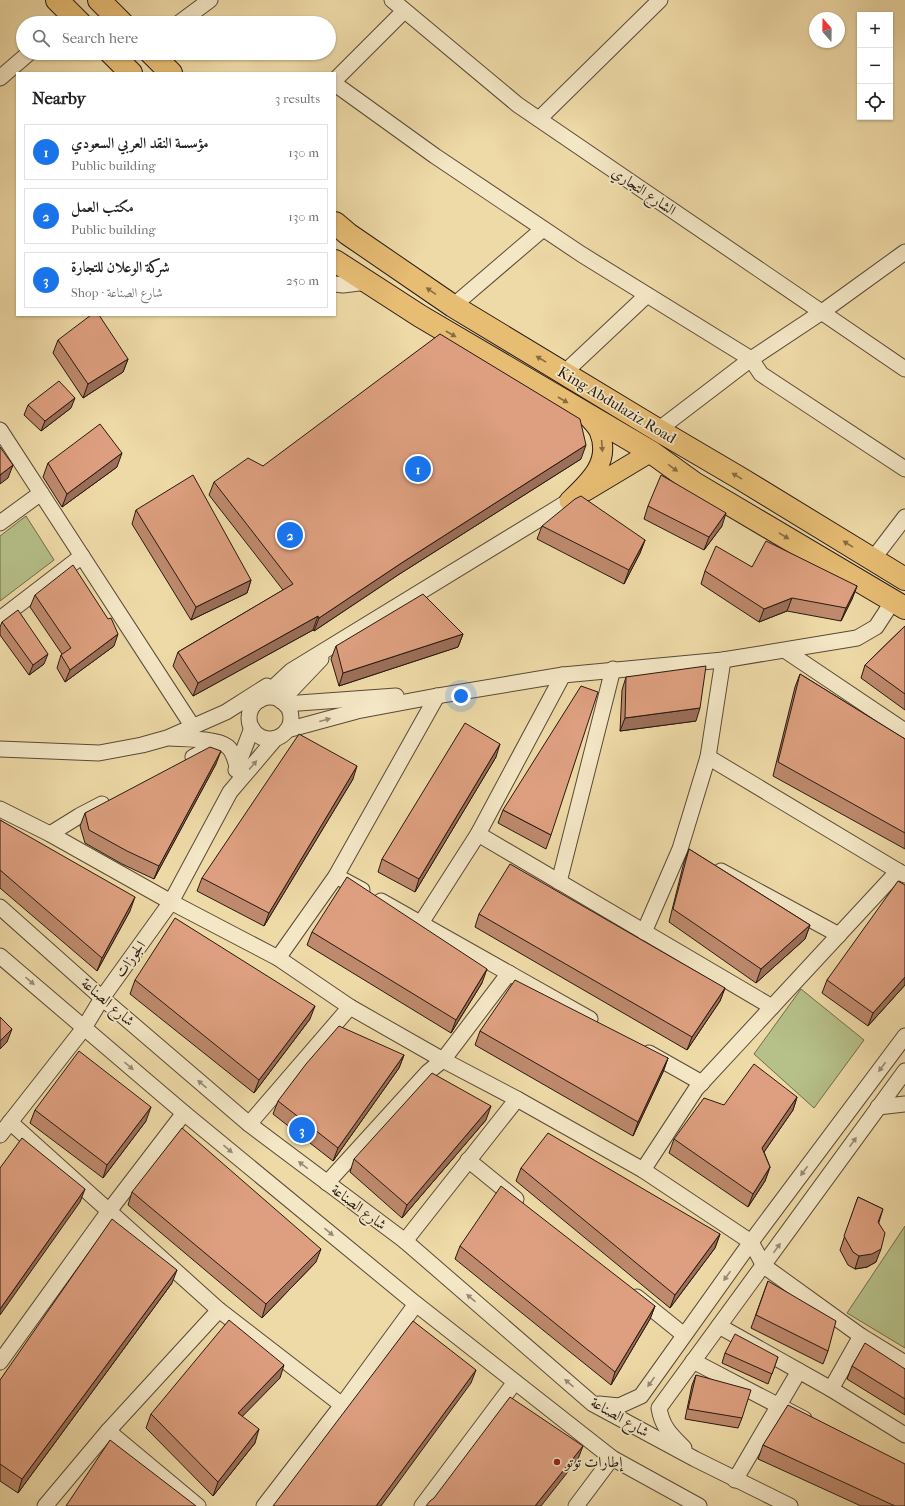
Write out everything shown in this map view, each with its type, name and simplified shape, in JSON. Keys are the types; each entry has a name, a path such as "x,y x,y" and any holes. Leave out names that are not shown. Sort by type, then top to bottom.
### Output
{"highway":[{"path":"57,0 69,16"},
{"path":"99,0 115,16"},
{"path":"118,60 130,72"},
{"path":"159,60 170,72"},
{"name":"King Abdulaziz Road","path":"336,224 348,234 453,306 905,579"},
{"name":"King Abdulaziz Road","path":"336,262 420,316 651,452 694,483 899,605"}],"main road":[{"path":"569,501 591,480 601,462 603,446 598,430 585,413"},
{"path":"569,501 651,452"}],"street":[{"path":"188,16 210,0"},
{"name":"الشارع التجاري","path":"392,0 518,105 905,369"},
{"path":"539,119 660,0"},
{"path":"336,79 404,10"},
{"path":"0,78 21,60"},
{"path":"336,85 435,156 543,229 751,359 761,374 905,469"},
{"path":"453,306 543,229"},
{"path":"658,430 751,359 822,312 905,252"},
{"path":"336,284 343,285 367,282"},
{"path":"564,373 647,295"},
{"path":"0,430 193,727"},
{"path":"0,523 41,493"},
{"path":"226,712 569,501"},
{"path":"873,559 905,517"},
{"path":"0,619 82,556"},
{"path":"292,671 258,702 250,715 252,728 262,737 268,739 357,711 563,675 723,660 786,651 857,638 876,627 899,605"},
{"path":"283,702 337,643"},
{"path":"786,651 905,730"},
{"path":"644,932 680,848 708,757 723,660"},
{"path":"559,882 613,670"},
{"path":"421,923 478,834 563,675"},
{"path":"0,749 100,752 142,745 167,738 226,712 273,698 283,702 376,696 437,696"},
{"path":"278,958 336,876 437,696"},
{"path":"230,792 290,724 291,716 289,710 283,702"},
{"path":"230,792 252,728"},
{"path":"167,738 212,741 219,743 228,747 238,766"},
{"path":"184,761 219,743"},
{"path":"643,1170 696,1089 839,935 902,873 708,757"},
{"name":"الجوزات","path":"0,1135 84,1028 102,998 171,902 230,792"},
{"path":"50,834 79,816 114,798"},
{"path":"0,808 50,834 171,902 278,958 350,1007 643,1170 751,1242 764,1266 861,1336 905,1363"},
{"path":"478,834 772,1007"},
{"path":"680,848 694,856"},
{"path":"707,864 839,935"},
{"path":"336,876 605,1028"},
{"name":"شارع الصناعة","path":"0,907 102,998 249,1124 405,1241 593,1404 695,1459 790,1506"},
{"path":"0,956 184,1113 416,1304 515,1382 612,1458 699,1506"},
{"path":"327,1183 428,1072 443,1060 508,973"},
{"path":"249,1124 350,1007"},
{"path":"593,1404 619,1406 641,1396 751,1242 905,1036"},
{"path":"640,1048 702,1083"},
{"path":"695,1459 668,1431 661,1419 659,1408 905,1071"},
{"path":"405,1241 517,1099"},
{"path":"878,1107 905,1104"},
{"path":"0,1362 109,1211 184,1113"},
{"path":"10,1122 219,1310 342,1405"},
{"path":"468,1160 524,1205"},
{"path":"629,1290 684,1335"},
{"path":"264,1506 342,1405 416,1304"},
{"path":"45,1506 108,1430 219,1310"},
{"path":"719,1326 831,1389 905,1435"},
{"path":"831,1389 861,1336"},
{"path":"693,1361 814,1424"},
{"path":"736,1480 799,1371"},
{"path":"422,1506 515,1382"},
{"path":"108,1430 198,1506"},
{"path":"576,1506 612,1458"}],"green space":[{"path":"26,516 54,560 0,601 0,536"},
{"path":"801,989 864,1040 814,1108 754,1054"},
{"path":"905,1226 905,1348 847,1313"}],"building":[{"path":"90,316 100,316 128,359 88,384 58,340"},
{"path":"440,334 580,419 586,445 403,562 319,618 318,616 198,683 178,652 293,584 214,482 248,458 263,466"},
{"path":"59,381 75,398 45,421 28,405"},
{"path":"100,424 122,453 67,494 48,463"},
{"path":"0,447 13,465 0,475"},
{"path":"193,475 251,580 196,607 136,510"},
{"path":"661,475 726,513 709,537 648,506"},
{"path":"581,496 645,540 629,570 542,526 575,499"},
{"path":"766,541 857,586 846,608 792,598 764,609 705,571 716,546 752,567"},
{"path":"73,565 108,619 111,618 118,634 70,670 61,655 71,648 35,595"},
{"path":"423,594 463,634 343,673 336,646"},
{"path":"18,610 48,654 33,665 2,622"},
{"path":"905,626 905,694 865,665"},
{"path":"706,666 700,708 625,718 626,677"},
{"path":"800,674 905,739 905,833 778,762"},
{"path":"581,686 598,692 551,835 503,810"},
{"path":"465,723 500,744 419,879 382,859"},
{"path":"299,734 357,766 269,913 202,878"},
{"path":"210,747 221,751 159,866 127,851 89,830 85,813"},
{"path":"0,820 135,897 102,958 0,870"},
{"path":"689,849 810,925 761,969 673,909"},
{"path":"510,864 725,988 692,1037 479,914"},
{"path":"347,877 487,969 456,1020 312,932"},
{"path":"898,881 905,885 905,977 873,1013 827,980"},
{"path":"175,918 315,1006 259,1080 135,980"},
{"path":"515,980 668,1058 638,1122 480,1031"},
{"path":"0,1017 12,1029 0,1041"},
{"path":"339,1026 404,1055 338,1148 278,1101 306,1064"},
{"path":"79,1051 151,1107 107,1165 35,1110"},
{"path":"754,1064 797,1097 762,1148 770,1167 753,1194 674,1139 704,1098 724,1105"},
{"path":"432,1073 491,1106 407,1205 354,1159"},
{"path":"182,1128 321,1249 266,1304 132,1192"},
{"path":"548,1133 720,1234 675,1295 521,1168"},
{"path":"22,1138 85,1189 0,1309 0,1168"},
{"path":"501,1186 655,1306 615,1372 460,1246"},
{"path":"858,1197 883,1209 878,1222 885,1233 881,1249 872,1254 859,1256 853,1252 844,1236"},
{"path":"112,1219 177,1270 22,1479 0,1464 0,1380"},
{"path":"768,1281 836,1321 828,1351 756,1315"},
{"path":"229,1320 284,1365 238,1413 259,1429 218,1482 151,1414"},
{"path":"413,1321 476,1370 376,1506 273,1506"},
{"path":"735,1334 778,1357 772,1374 725,1353"},
{"path":"865,1343 905,1369 905,1399 852,1366"},
{"path":"696,1375 751,1390 742,1418 688,1409"},
{"path":"510,1397 583,1446 535,1506 426,1506 434,1498"},
{"path":"788,1405 905,1464 905,1506 895,1506 763,1445"},
{"path":"110,1440 196,1506 66,1506"}],"place":[{"name":"مؤسسة النقد العربي السعودي","path":"418,469"},
{"name":"مكتب العمل","path":"290,535"},
{"name":"شركة الوعلان للتجارة","path":"302,1130"},
{"name":"إطارات توتو","path":"557,1462"}]}
